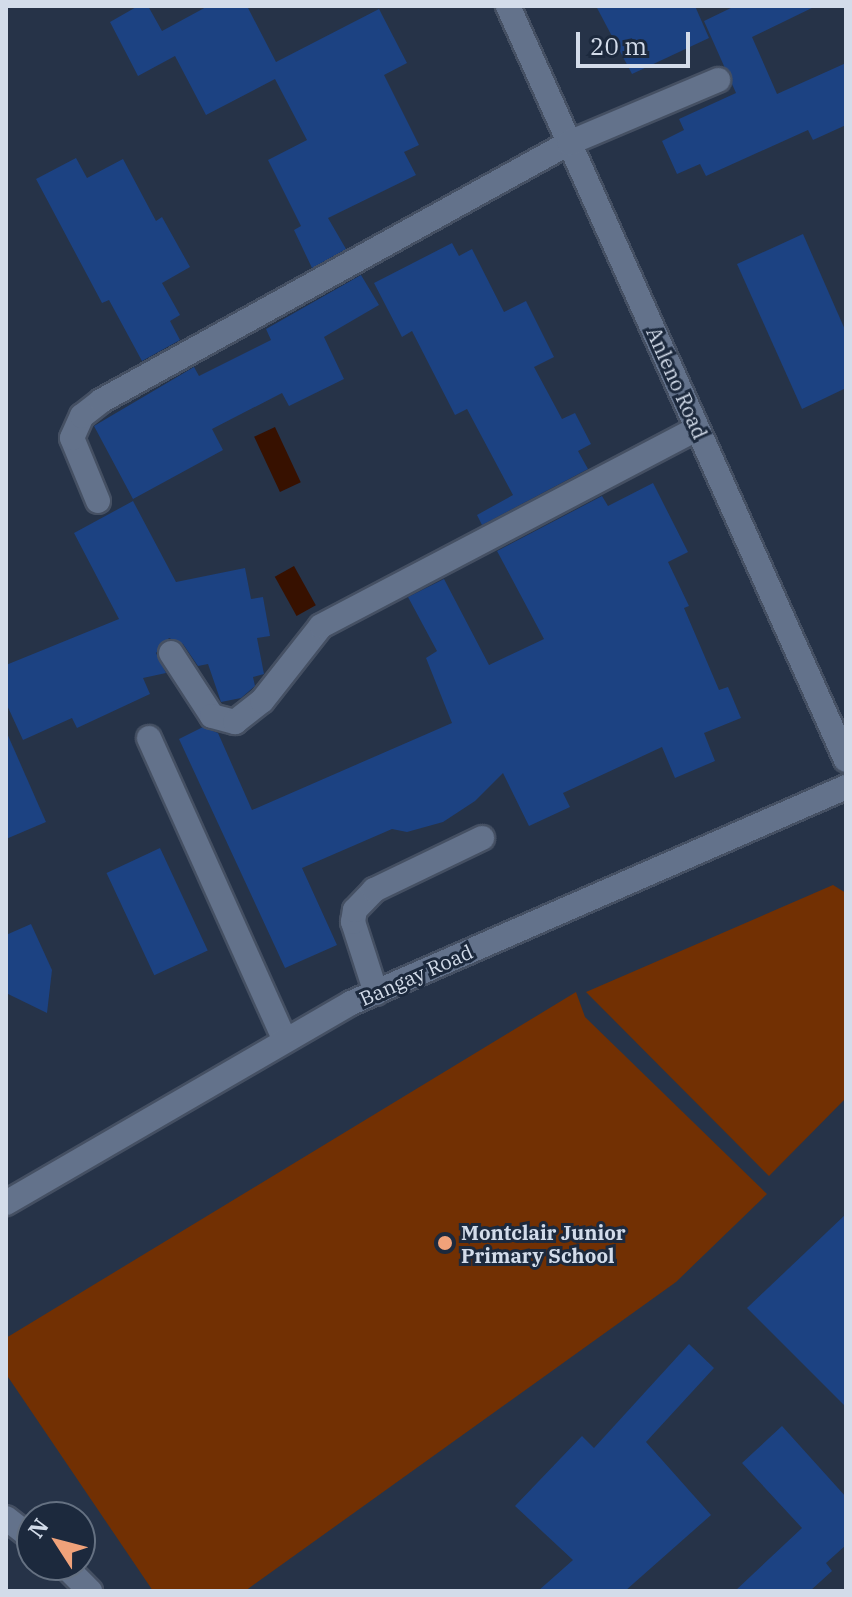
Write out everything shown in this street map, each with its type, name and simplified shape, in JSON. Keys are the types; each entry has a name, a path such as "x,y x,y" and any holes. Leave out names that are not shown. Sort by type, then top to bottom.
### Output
{"street":[{"name":"Anleno Road","path":"508,6 846,760"},
{"path":"98,501 72,438 82,416 101,401 569,143 718,80"},
{"path":"171,653 205,709 222,722 235,722 262,701 321,626 697,429"},
{"path":"149,738 284,1038"},
{"name":"Bangay Road","path":"6,1203 284,1038 376,993 846,787"},
{"path":"376,993 353,922 355,910 374,890 482,838"}],"shaded area":[{"path":"275,427 301,482 280,492 254,437"},
{"path":"294,566 316,605 297,616 275,577"},
{"path":"833,885 846,893 846,1098 769,1176 586,992"},
{"path":"576,992 585,1017 767,1194 676,1282 245,1591 153,1591 96,1507 96,1501 92,1501 6,1374 6,1338"}],"building":[{"path":"138,6 148,6 162,31 208,6 247,6 276,62 379,9 407,63 384,75 419,145 404,152 416,175 328,218 346,249 312,268 294,230 301,226 268,160 307,140 275,79 206,115 175,56 138,76 110,22"},
{"path":"596,6 695,6 709,38 632,74"},
{"path":"735,6 816,6 752,37 777,94 846,63 846,125 813,140 808,130 706,176 700,164 677,174 662,141 684,130 679,119 736,93 704,21"},
{"path":"76,158 87,178 123,159 156,221 162,217 190,267 162,283 180,315 170,321 180,340 142,361 109,300 102,303 36,179"},
{"path":"803,234 846,332 846,388 802,409 737,264"},
{"path":"452,243 459,256 472,249 504,312 526,301 554,357 534,367 562,419 575,413 591,444 578,451 588,469 482,525 477,515 513,495 467,409 455,415 412,331 402,337 374,283"},
{"path":"361,275 379,305 324,337 344,379 289,406 282,393 212,429 223,450 133,499 94,426 194,367 199,376 271,340 266,329"},
{"path":"653,483 688,552 668,562 689,606 684,608 719,690 728,687 741,718 704,733 715,761 675,778 662,747 563,793 570,807 529,826 503,773 475,801 443,822 407,832 392,829 302,868 337,945 285,968 179,739 203,727 218,733 252,810 452,723 426,658 437,651 408,597 444,579 489,665 544,639 497,551 602,496 608,506"},
{"path":"133,501 176,582 245,568 251,599 263,597 270,636 257,638 264,674 253,677 255,686 241,698 221,702 208,664 198,666 183,644 169,638 156,653 166,673 143,678 150,694 77,728 72,718 23,740 6,703 6,665 119,619 74,533"},
{"path":"6,731 46,822 6,839"},
{"path":"160,848 208,950 154,975 107,873"},
{"path":"31,924 52,970 47,1013 6,993 6,935"},
{"path":"846,1214 846,1407 747,1308"},
{"path":"689,1344 714,1368 646,1442 711,1515 625,1591 538,1591 573,1560 515,1506 582,1436 594,1448"},
{"path":"782,1426 846,1497 846,1545 826,1563 832,1571 810,1591 735,1591 802,1528 742,1463"}],"place":[{"name":"Montclair Junior Primary School","path":"445,1243"}]}
